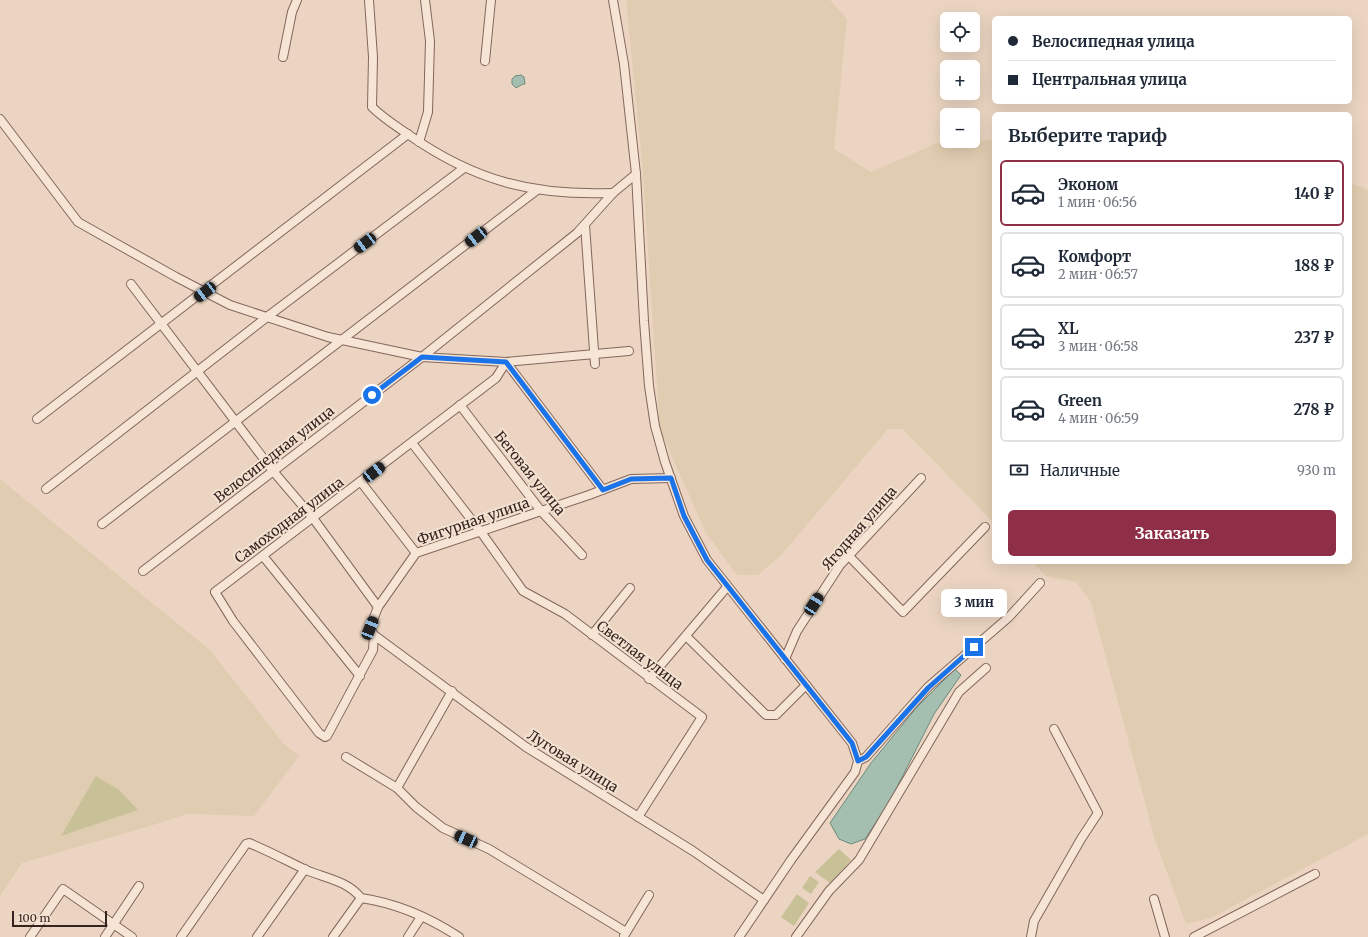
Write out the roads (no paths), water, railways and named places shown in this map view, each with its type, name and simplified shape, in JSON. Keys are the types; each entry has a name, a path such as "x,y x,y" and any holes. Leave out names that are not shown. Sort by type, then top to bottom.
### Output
{"street":[{"path":"283,57 292,12 297,0"},
{"path":"369,0 373,57 372,107 419,142 464,168 512,185 537,190 590,194 613,193"},
{"path":"419,142 428,112 430,41 425,0"},
{"path":"485,61 491,0"},
{"path":"613,0 624,64 636,174 644,321 652,406 660,446 684,516 696,541 727,586 852,743 858,761 857,768 850,779 794,854 739,937"},
{"path":"0,119 78,222 230,305 341,340 422,357 506,362 629,351"},
{"path":"37,419 205,292 408,134"},
{"path":"46,489 267,317 464,168"},
{"name":"Велосипедная улица","path":"142,571 422,357 578,233 613,193 636,174"},
{"path":"102,524 537,190"},
{"path":"585,224 595,364"},
{"path":"131,284 273,471 313,518 378,607"},
{"path":"506,362 603,490"},
{"name":"Самоходная улица","path":"325,737 319,733 233,621 215,592 496,378 506,362"},
{"name":"Беговая улица","path":"460,406 541,511 582,555"},
{"name":"Светлая улица","path":"412,443 481,532 523,591 565,614 702,718 638,817"},
{"name":"Фигурная улица","path":"325,737 327,736 373,650 374,635 370,628 378,607 416,554 631,479 671,478"},
{"name":"Ягодная улица","path":"785,659 797,631 848,555 921,478"},
{"path":"361,482 416,554"},
{"path":"848,555 903,612 985,527"},
{"path":"264,556 360,676"},
{"path":"858,761 866,757 928,688 1009,617 1040,584"},
{"path":"649,679 727,586"},
{"path":"592,635 630,588"},
{"name":"Луговая улица","path":"374,635 526,747 692,850 764,900"},
{"path":"686,636 766,715 776,715 806,685"},
{"path":"796,937 829,891 859,860 959,692 986,668"},
{"path":"396,788 452,691"},
{"path":"1031,937 1034,921 1081,838 1098,813 1054,729"},
{"path":"346,757 396,788 416,807 443,828 489,849 625,934 649,895"},
{"path":"181,937 246,844 250,843 304,869 339,882 355,890 361,898 383,902 421,917 459,937"},
{"path":"258,937 304,869"},
{"path":"1194,937 1315,874"},
{"path":"105,937 140,886"},
{"path":"30,937 63,889 132,937"},
{"path":"333,937 361,898"},
{"path":"1154,899 1165,937"},
{"path":"408,937 421,917"}]}
